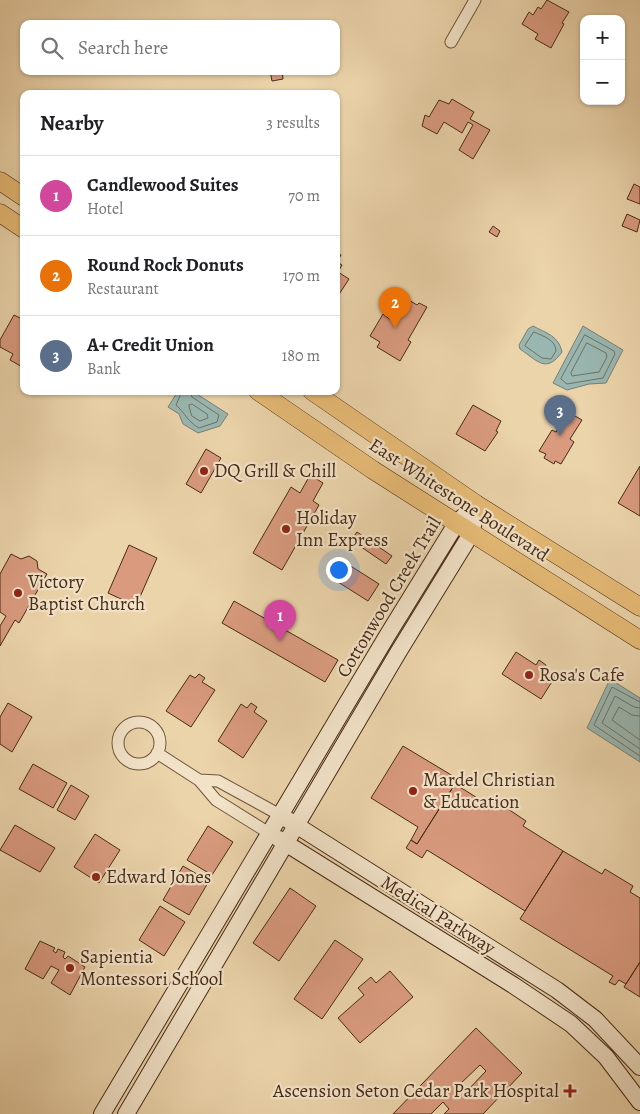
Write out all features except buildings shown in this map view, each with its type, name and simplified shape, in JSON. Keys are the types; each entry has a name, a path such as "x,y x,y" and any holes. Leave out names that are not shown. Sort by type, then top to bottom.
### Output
{"main road":[{"path":"0,181 20,194"},
{"path":"0,213 20,226"},
{"name":"East Whitestone Boulevard","path":"264,395 456,524 640,640"},
{"name":"East Whitestone Boulevard","path":"318,395 476,504 638,604"}],"street":[{"path":"451,42 475,0"},
{"name":"Cottonwood Creek Trail","path":"102,1114 280,814 456,524 476,504"},
{"name":"Cottonwood Creek Trail","path":"126,1114 399,651 472,534 476,504"},
{"name":"Medical Parkway","path":"157,753 199,780 216,800 549,1008 590,1040 621,1075 640,1102"},
{"name":"Medical Parkway","path":"199,780 218,781 280,814 557,990 595,1019 640,1067"},
{"path":"513,985 524,969"}],"water":[{"path":"533,326 558,342 562,352 551,362 546,364 537,361 520,349 519,345 528,329"},
{"path":"583,326 623,350 606,383 589,384 567,390 553,383"},
{"path":"176,395 198,395 228,414 220,426 198,433 183,424 179,414 168,407"},
{"path":"610,679 640,698 640,762 587,728"}],"place":[{"name":"Round Rock Donuts","path":"395,328"},
{"name":"A+ Credit Union","path":"560,436"},
{"name":"DQ Grill & Chill","path":"204,471"},
{"name":"Holiday Inn Express","path":"286,529"},
{"name":"Victory Baptist Church","path":"18,593"},
{"name":"Candlewood Suites","path":"280,641"},
{"name":"Rosa's Cafe","path":"529,675"},
{"name":"Mardel Christian & Education","path":"413,791"},
{"name":"Edward Jones","path":"96,877"},
{"name":"Sapientia Montessori School","path":"70,968"},
{"name":"Ascension Seton Cedar Park Hospital","path":"570,1091"}]}
